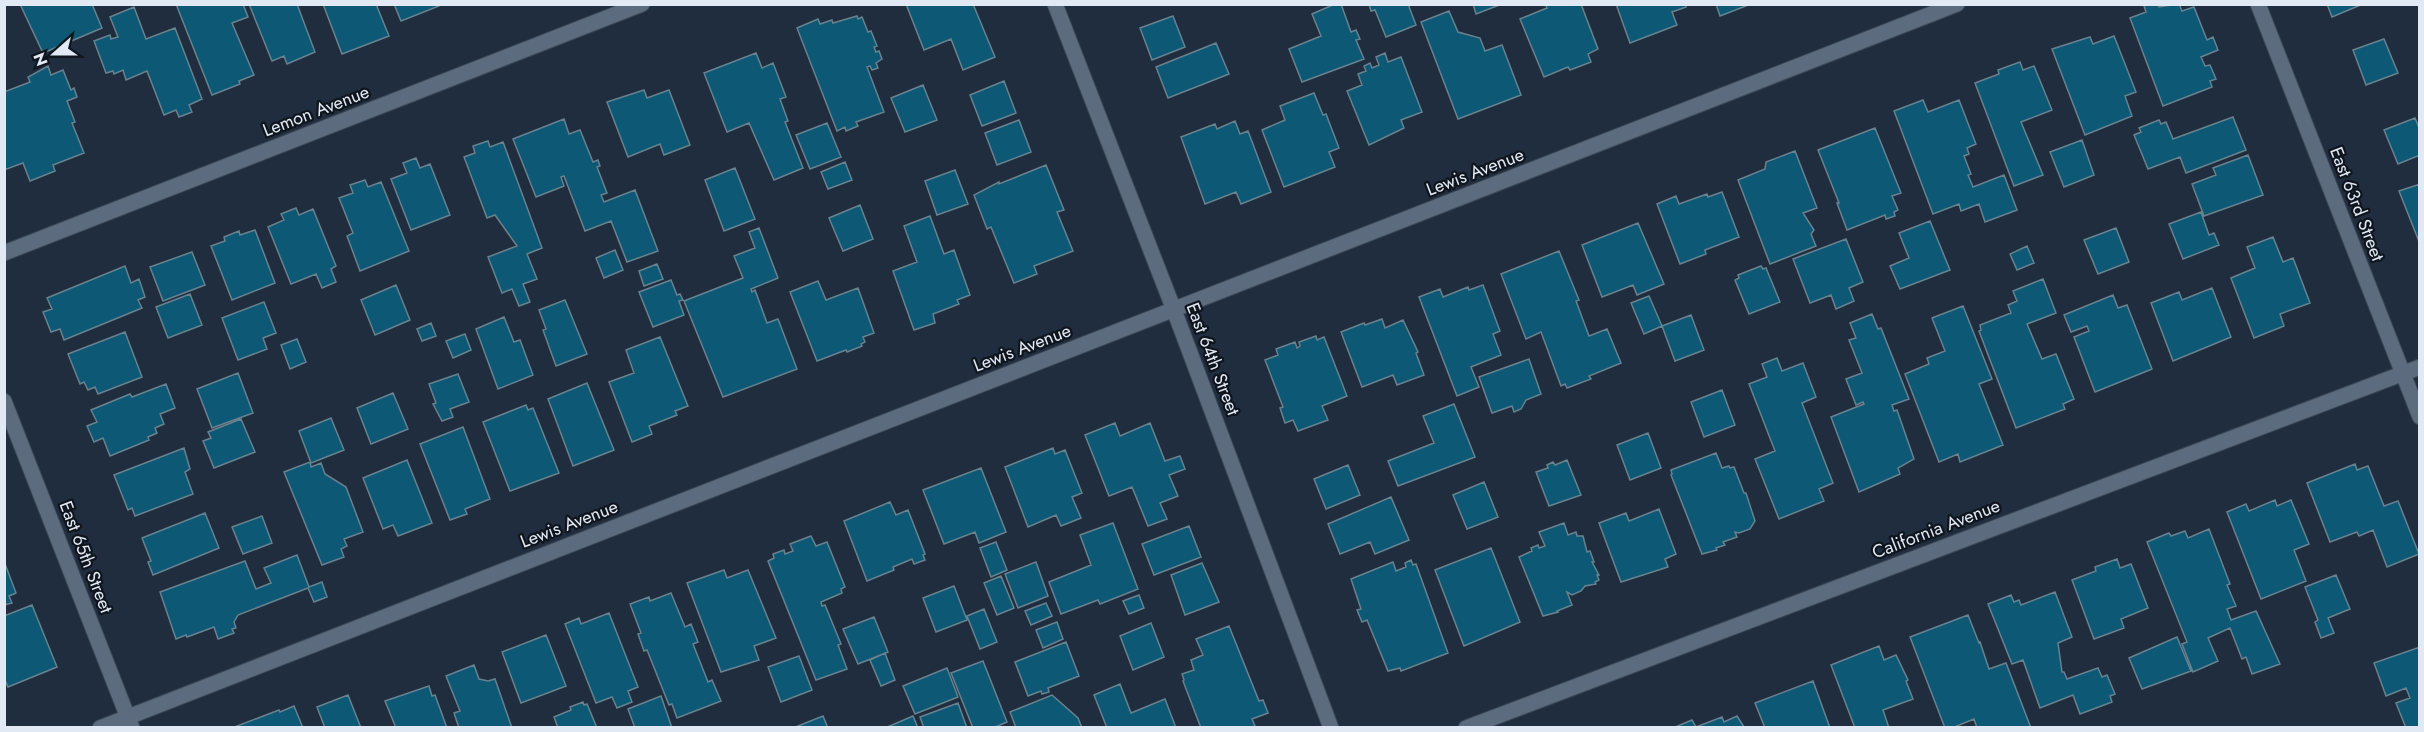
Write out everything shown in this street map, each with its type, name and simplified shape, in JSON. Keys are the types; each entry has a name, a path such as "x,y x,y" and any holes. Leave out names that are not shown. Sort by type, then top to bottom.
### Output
{"street":[{"name":"Lemon Avenue","path":"4,253 642,4"},
{"name":"East 64th Street","path":"1055,4 1174,310 1331,728"},
{"name":"Lewis Avenue","path":"100,728 130,722 1957,4"},
{"name":"East 63rd Street","path":"2258,4 2420,417"},
{"name":"California Avenue","path":"1466,728 2420,367"},
{"name":"East 65th Street","path":"4,401 130,722"}],"building":[{"path":"20,4 92,4 102,28 43,53"},
{"path":"176,4 243,4 248,17 232,23 254,75 239,81 240,84 212,95"},
{"path":"249,4 297,4 315,52 287,64 284,56 272,61"},
{"path":"323,4 376,4 389,36 342,54"},
{"path":"394,4 439,4 439,6 401,21"},
{"path":"906,4 973,4 995,57 963,70 951,39 924,50"},
{"path":"1335,4 1341,4 1351,32 1356,30 1360,39 1356,40 1364,59 1302,82 1289,49 1321,36 1312,14"},
{"path":"1369,4 1408,4 1416,25 1386,37 1375,10 1371,11"},
{"path":"1473,4 1502,4 1476,14"},
{"path":"1545,4 1581,4 1598,49 1588,54 1591,62 1570,70 1568,67 1544,77 1520,19 1547,8"},
{"path":"1616,4 1685,4 1686,7 1672,12 1677,25 1630,43"},
{"path":"1716,4 1751,4 1720,16"},
{"path":"2159,4 2159,7 2179,4 2182,11 2194,7 2207,40 2213,37 2218,50 2201,57 2205,66 2210,65 2216,79 2210,81 2212,87 2163,106 2130,18 2146,12 2144,6"},
{"path":"2327,4 2363,4 2332,17"},
{"path":"134,7 146,39 175,28 202,99 189,105 192,112 179,117 176,110 164,115 147,71 126,80 123,70 114,74 113,71 106,73 94,41 110,35 111,39 118,37 110,17"},
{"path":"1449,11 1458,32 1480,38 1485,51 1502,45 1521,95 1458,119 1421,22"},
{"path":"857,16 858,19 862,17 868,32 871,31 877,46 874,47 876,52 879,51 882,59 876,63 878,68 872,70 870,66 867,67 884,112 856,122 858,126 846,131 845,127 837,131 797,28 818,19 820,24 832,20 833,23"},
{"path":"1173,16 1185,47 1152,60 1140,28"},
{"path":"2114,36 2136,92 2125,96 2132,116 2085,135 2052,49 2090,37 2093,44"},
{"path":"2384,39 2398,73 2366,85 2353,50"},
{"path":"1216,43 1229,74 1168,98 1156,67"},
{"path":"756,53 762,68 773,63 786,97 780,99 788,121 785,122 803,168 774,180 749,123 727,132 704,73"},
{"path":"1385,53 1388,62 1401,57 1422,112 1401,120 1404,128 1369,145 1347,91 1362,85 1358,74 1366,71 1364,66 1370,63 1372,68 1379,65 1376,57"},
{"path":"2020,62 2023,70 2034,66 2052,110 2021,122 2043,175 2014,186 1975,83 1999,74 1998,70"},
{"path":"48,66 51,75 63,70 71,90 74,88 77,97 67,101 75,122 72,123 84,153 53,165 55,171 30,181 23,163 4,170 4,92 30,82 28,77"},
{"path":"1004,81 1016,113 982,126 970,95"},
{"path":"923,85 937,120 905,132 891,98"},
{"path":"644,90 647,98 669,90 690,145 664,155 660,144 628,157 607,102"},
{"path":"1314,93 1323,115 1326,114 1339,148 1329,152 1335,167 1284,187 1262,130 1285,120 1280,106"},
{"path":"1923,100 1928,112 1959,100 1976,144 1967,148 1969,154 1964,156 1973,187 2004,175 2017,210 1985,222 1979,204 1961,211 1959,204 1933,214 1894,111"},
{"path":"2233,117 2246,150 2186,173 2180,157 2148,169 2134,135 2141,132 2139,128 2159,120 2161,124 2166,122 2173,139"},
{"path":"2415,118 2420,130 2420,155 2398,164 2384,130"},
{"path":"564,119 569,134 580,130 593,162 598,160 600,166 597,167 607,193 601,195 604,202 635,190 658,251 627,262 611,221 585,231 564,176 561,177 564,186 536,197 513,139"},
{"path":"1019,120 1031,152 997,165 985,133"},
{"path":"1235,121 1240,134 1248,131 1271,192 1241,204 1236,192 1205,204 1181,137 1215,124 1217,129"},
{"path":"827,123 841,157 810,169 796,135"},
{"path":"1875,128 1901,193 1892,196 1898,210 1894,212 1895,216 1886,219 1885,215 1847,230 1818,150"},
{"path":"2082,140 2094,175 2064,187 2050,152"},
{"path":"488,141 490,147 503,142 542,248 527,254 537,279 523,284 530,302 519,306 512,289 502,293 488,257 517,246 495,215 487,218 464,157 475,153 473,146"},
{"path":"1795,151 1817,208 1803,213 1814,230 1811,234 1816,246 1770,264 1738,180 1765,169 1766,162"},
{"path":"2248,155 2263,195 2204,216 2192,184 2216,175 2213,168"},
{"path":"416,158 420,168 430,164 450,215 411,230 391,179 407,173 403,163"},
{"path":"845,162 852,180 828,189 821,172"},
{"path":"1046,165 1064,210 1057,212 1073,251 1034,266 1037,274 1014,283 991,227 987,229 974,195 999,182 999,184"},
{"path":"735,168 755,219 724,231 705,180"},
{"path":"955,170 968,204 937,215 925,181"},
{"path":"365,180 368,187 381,182 409,251 360,271 347,236 353,233 339,198 353,193 350,185"},
{"path":"2420,184 2420,244 2399,191"},
{"path":"1722,192 1739,237 1705,250 1706,254 1680,264 1657,204 1676,196 1679,204 1707,194 1708,197"},
{"path":"860,205 873,239 843,251 829,218"},
{"path":"296,208 299,215 313,209 336,266 331,269 336,282 322,288 316,274 291,284 268,227 284,220 281,214"},
{"path":"2201,212 2209,235 2214,233 2219,245 2183,259 2169,224"},
{"path":"930,216 944,254 954,250 970,295 957,300 959,304 933,314 935,323 914,330 893,271 917,262 904,226"},
{"path":"1930,221 1950,270 1900,289 1890,266 1909,258 1899,233"},
{"path":"1638,223 1664,284 1637,295 1633,285 1602,297 1582,245"},
{"path":"759,228 778,278 751,289 752,292 755,290 767,323 778,319 797,369 723,397 684,301 743,278 734,256 755,248 749,232"},
{"path":"2116,228 2129,262 2098,274 2084,240"},
{"path":"255,230 275,283 232,300 211,246 225,241 224,237 239,231 240,235"},
{"path":"2273,237 2283,262 2293,258 2310,303 2280,314 2284,326 2254,338 2231,278 2255,268 2247,247"},
{"path":"1846,239 1863,282 1849,288 1854,301 1836,309 1831,295 1810,303 1793,259"},
{"path":"2027,246 2034,263 2017,270 2010,254"},
{"path":"615,250 623,270 604,278 596,258"},
{"path":"1559,251 1579,300 1576,301 1589,336 1607,329 1621,363 1589,376 1591,379 1567,388 1565,384 1561,386 1541,332 1526,339 1501,274"},
{"path":"192,252 205,285 163,301 150,267"},
{"path":"657,264 663,279 644,286 639,271"},
{"path":"125,266 131,283 139,279 145,297 138,300 142,308 64,340 60,329 51,332 43,312 52,309 47,298"},
{"path":"1761,266 1763,269 1766,268 1780,302 1749,314 1735,280 1739,278 1738,275"},
{"path":"2043,279 2056,313 2027,324 2042,359 2056,354 2074,399 2063,404 2065,409 2016,428 1979,331 1981,330 1980,325 2011,313 2008,305 2017,301 2013,291"},
{"path":"671,280 677,295 680,294 683,300 679,301 684,315 653,327 639,292"},
{"path":"818,281 826,300 858,288 874,333 863,337 865,342 861,344 862,346 817,361 790,292"},
{"path":"396,285 410,320 375,335 361,300"},
{"path":"1483,285 1500,331 1493,334 1501,355 1471,367 1479,387 1457,396 1419,297 1440,289 1443,297 1468,287 1469,290"},
{"path":"2212,288 2231,337 2173,361 2151,303 2179,292 2182,300"},
{"path":"190,294 202,325 168,338 156,307"},
{"path":"2113,295 2118,308 2127,305 2152,369 2095,392 2074,337 2089,331 2087,326 2071,332 2064,315"},
{"path":"1649,296 1662,326 1644,334 1631,303"},
{"path":"565,300 587,354 556,366 543,330 546,329 539,310"},
{"path":"264,302 276,333 263,338 267,349 238,360 222,318"},
{"path":"1963,306 1992,379 1979,384 2003,445 1960,462 1958,454 1939,462 1905,374 1929,364 1927,358 1945,351 1932,318"},
{"path":"1872,314 1878,329 1881,328 1909,399 1892,405 1894,411 1897,410 1914,459 1898,468 1900,474 1859,492 1831,417 1864,404 1863,402 1856,405 1846,379 1862,373 1849,340 1856,338 1850,323"},
{"path":"1691,315 1704,350 1675,361 1662,326"},
{"path":"504,317 514,342 520,340 533,375 498,389 476,329"},
{"path":"1382,319 1385,328 1403,320 1418,352 1416,353 1424,375 1397,385 1393,375 1362,387 1341,332"},
{"path":"431,323 436,336 422,341 417,329"},
{"path":"125,332 142,377 98,394 95,387 88,390 84,382 80,384 68,354"},
{"path":"465,334 471,350 453,358 446,341"},
{"path":"1316,336 1317,340 1324,337 1347,396 1322,406 1328,420 1298,431 1293,420 1285,423 1280,408 1283,407 1265,360 1278,355 1276,349 1295,342 1297,348 1300,346 1299,342"},
{"path":"660,337 688,406 675,411 677,415 649,426 652,434 632,442 609,382 634,373 626,350"},
{"path":"297,339 306,362 290,369 281,345"},
{"path":"1777,358 1782,371 1803,363 1816,397 1802,403 1833,483 1819,489 1824,501 1779,519 1755,459 1775,451 1749,384 1767,377 1762,364"},
{"path":"1529,359 1541,394 1526,400 1521,409 1514,412 1512,406 1492,413 1479,377"},
{"path":"238,373 253,413 212,428 197,389"},
{"path":"458,374 469,402 450,409 453,417 442,421 433,404 436,403 429,384"},
{"path":"587,383 614,450 573,466 548,399"},
{"path":"166,384 175,408 160,414 164,424 155,428 157,433 148,437 149,440 110,456 103,438 94,442 87,426 97,422 91,410 130,394 132,397"},
{"path":"1722,390 1735,425 1704,437 1691,402"},
{"path":"393,393 408,429 371,444 357,408"},
{"path":"1454,404 1475,457 1398,486 1388,461 1434,443 1423,416"},
{"path":"526,405 528,410 533,408 559,473 510,491 483,422"},
{"path":"331,418 344,450 311,463 299,431"},
{"path":"241,419 255,452 214,468 203,441 211,438 208,432"},
{"path":"1115,423 1120,436 1150,423 1165,461 1180,456 1185,469 1169,475 1178,496 1160,503 1167,519 1148,526 1132,487 1109,496 1085,435"},
{"path":"463,427 490,499 465,509 467,514 450,520 420,444"},
{"path":"1648,433 1661,468 1630,480 1617,445"},
{"path":"184,448 190,469 185,472 193,494 135,516 132,508 128,510 114,475"},
{"path":"1053,448 1055,454 1065,450 1082,493 1072,497 1081,518 1061,526 1056,515 1028,527 1005,467"},
{"path":"1716,453 1722,468 1734,467 1755,521 1750,529 1735,532 1737,537 1723,542 1725,545 1716,548 1717,550 1702,554 1671,470"},
{"path":"407,460 432,523 398,536 393,525 383,529 363,478"},
{"path":"1567,460 1581,495 1549,506 1536,472 1548,468 1547,465 1553,462 1555,465"},
{"path":"310,462 311,467 321,463 325,474 346,487 363,532 344,539 347,546 341,549 344,557 322,565 284,472"},
{"path":"2355,464 2357,470 2368,466 2384,506 2398,501 2419,554 2387,567 2373,530 2359,536 2357,532 2330,542 2307,483"},
{"path":"1348,465 1360,495 1326,509 1314,479"},
{"path":"981,468 1006,532 979,543 975,532 944,544 923,490"},
{"path":"1484,482 1498,517 1467,529 1453,495"},
{"path":"1391,497 1409,540 1375,554 1370,542 1340,554 1328,524"},
{"path":"2275,500 2277,506 2291,500 2309,544 2294,550 2306,581 2261,599 2227,512 2246,504 2249,511"},
{"path":"890,502 896,515 908,510 925,554 923,555 925,560 914,564 912,559 893,567 894,570 867,581 844,521"},
{"path":"1659,509 1676,554 1665,559 1668,567 1621,582 1599,523 1626,513 1629,521"},
{"path":"205,513 219,548 153,575 148,562 151,561 142,538"},
{"path":"262,516 272,543 243,554 232,527"},
{"path":"1113,523 1138,589 1100,604 1098,600 1061,614 1049,582 1091,565 1080,535"},
{"path":"1564,523 1568,535 1576,532 1577,536 1583,536 1599,580 1595,582 1596,584 1585,586 1581,591 1572,595 1567,592 1572,605 1543,616 1519,557 1532,551 1531,548 1538,545 1539,548 1545,546 1539,532"},
{"path":"1189,526 1201,557 1154,575 1142,544"},
{"path":"2209,529 2236,606 2227,609 2231,620 2256,611 2280,664 2252,674 2246,657 2242,659 2230,628 2208,638 2218,661 2193,672 2182,644 2187,642 2147,542 2169,533 2171,536 2185,531 2188,538"},
{"path":"811,536 816,546 827,542 845,587 841,589 842,593 821,602 822,606 825,605 841,644 838,645 847,669 816,680 768,561 774,558 773,554 784,550 785,554 793,551 790,544"},
{"path":"996,542 1007,570 991,577 980,548"},
{"path":"1491,548 1520,622 1464,646 1435,570"},
{"path":"297,555 309,587 322,582 327,597 314,602 308,588 238,615 234,622 236,628 232,629 234,633 218,639 214,627 176,639 160,592 245,561 256,589 271,583 264,568"},
{"path":"2117,559 2120,568 2131,564 2148,608 2121,619 2124,628 2094,639 2072,580 2096,571 2095,567"},
{"path":"1411,560 1413,565 1416,564 1448,653 1401,671 1400,668 1388,671 1367,620 1362,622 1357,610 1361,609 1351,579 1393,562 1396,571 1406,567 1405,563"},
{"path":"4,561 16,593 9,596 12,603 4,605"},
{"path":"1036,562 1048,596 1018,608 1005,574"},
{"path":"1202,563 1219,602 1185,615 1171,575"},
{"path":"724,570 727,578 748,570 776,638 754,646 759,660 721,672 687,583"},
{"path":"2336,575 2350,609 2328,618 2334,633 2321,638 2315,622 2318,620 2305,587"},
{"path":"1001,576 1014,608 997,615 984,583"},
{"path":"954,586 967,620 936,632 923,598"},
{"path":"2055,592 2072,637 2058,643 2062,672 2067,679 2098,668 2102,677 2107,675 2115,694 2110,696 2112,702 2080,714 2073,695 2040,708 2023,660 2012,664 1988,604 2011,595 2014,602 2019,600 2021,605"},
{"path":"671,593 685,627 691,624 698,642 693,644 708,682 712,680 721,701 677,718 672,704 669,705 647,650 644,651 638,634 641,633 630,604 649,597 650,601"},
{"path":"1139,595 1144,608 1129,614 1123,601"},
{"path":"1046,603 1052,616 1031,625 1025,611"},
{"path":"32,605 57,667 8,687 4,678 4,616"},
{"path":"984,609 997,642 980,649 967,616"},
{"path":"609,613 638,687 628,691 632,702 617,708 612,697 596,703 565,624 579,618 581,624"},
{"path":"1968,615 1989,669 2006,663 2031,728 1977,728 1974,719 1952,728 1945,728 1910,637"},
{"path":"874,617 888,652 858,664 843,629"},
{"path":"1057,622 1063,639 1043,648 1036,630"},
{"path":"1151,623 1164,657 1133,670 1120,636"},
{"path":"1229,626 1259,701 1263,700 1268,713 1252,719 1255,726 1251,728 1201,728 1182,674 1194,670 1191,660 1203,655 1196,639"},
{"path":"546,635 566,686 521,703 502,652"},
{"path":"2177,637 2191,671 2142,689 2129,658"},
{"path":"1066,642 1079,676 1048,688 1049,692 1042,694 1041,691 1028,696 1015,662"},
{"path":"1879,646 1884,660 1896,655 1908,680 1906,681 1913,699 1883,710 1889,728 1855,728 1831,665"},
{"path":"2420,647 2420,728 2406,728 2396,703 2410,698 2406,688 2386,696 2374,663"},
{"path":"885,653 895,680 881,686 870,660"},
{"path":"799,656 812,690 781,702 768,667"},
{"path":"983,661 1007,722 993,728 973,728 951,673"},
{"path":"474,665 479,679 488,681 495,679 512,728 459,728 454,713 460,711 446,676"},
{"path":"947,668 958,697 915,714 903,686"},
{"path":"1813,681 1830,728 1765,728 1755,703"},
{"path":"1120,684 1131,713 1165,699 1176,728 1107,728 1094,695"},
{"path":"429,686 432,696 435,695 447,728 396,728 385,701"},
{"path":"348,695 361,728 325,728 317,707"},
{"path":"1052,695 1078,718 1082,728 1016,728 1010,712"},
{"path":"661,696 672,728 635,728 628,709"},
{"path":"583,702 584,705 587,704 597,728 558,728 554,717"},
{"path":"958,703 967,728 924,728 920,717"},
{"path":"294,706 303,728 232,728 279,710 280,712"},
{"path":"823,716 828,728 793,728"},
{"path":"913,716 918,728 885,728"},
{"path":"1737,716 1744,727 1673,728 1692,720 1696,727 1722,717 1724,722"}]}
